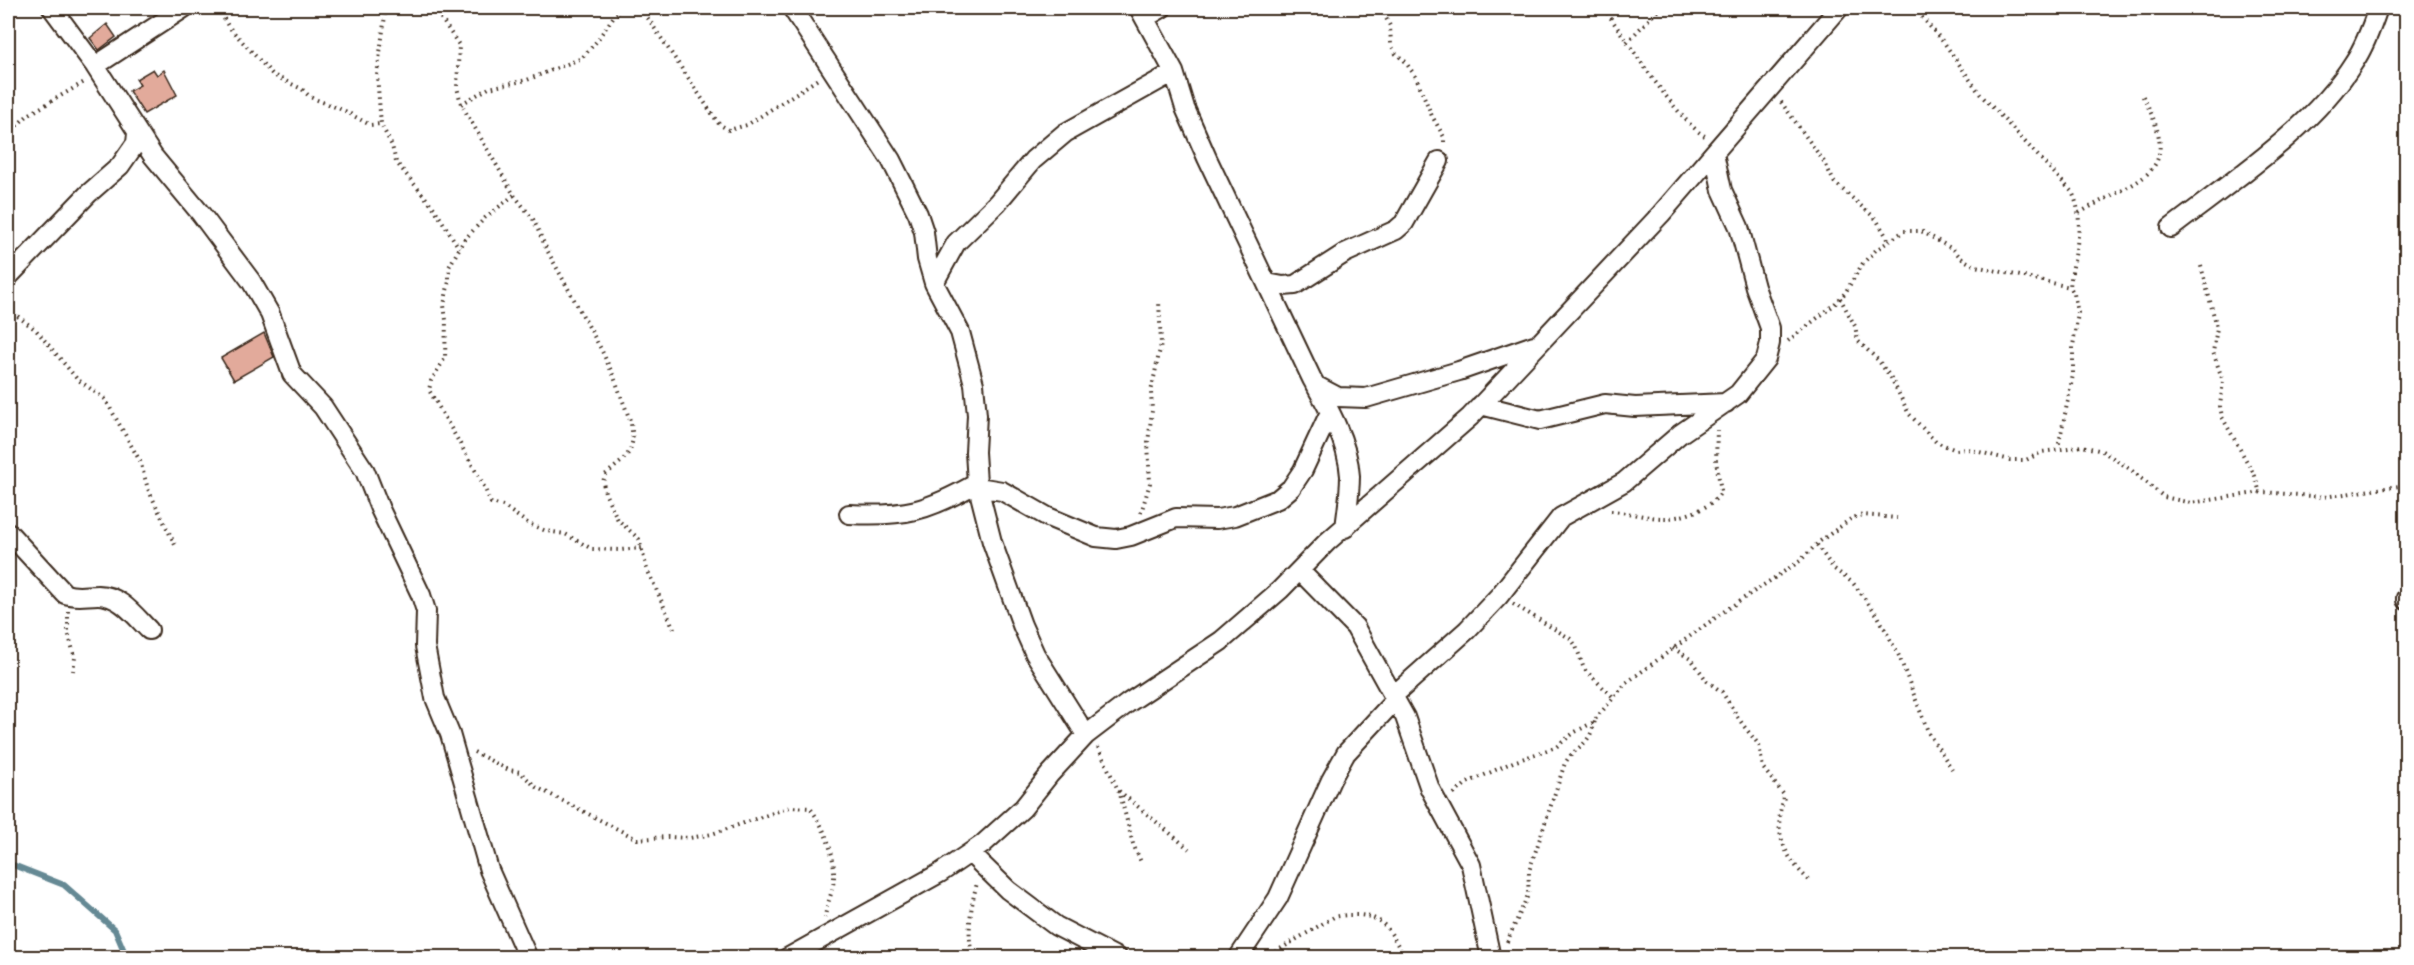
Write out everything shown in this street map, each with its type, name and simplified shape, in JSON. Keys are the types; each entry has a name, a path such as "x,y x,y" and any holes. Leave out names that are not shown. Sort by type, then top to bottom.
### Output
{"street":[{"path":"52,8 97,69 136,133 251,281 270,314 292,374 323,407 365,471 380,509 421,595 426,611 425,646 435,698 452,740 489,870 528,957"},
{"path":"97,69 184,8"},
{"path":"793,8 891,160 908,191 924,232 927,259 934,283 960,332 974,384 977,415 975,464 977,485 992,542 1035,654 1088,734"},
{"path":"1162,8 1142,13 1174,72 1185,108 1207,158 1330,412 1347,458 1350,475 1345,528"},
{"path":"788,957 940,873 976,859 983,844 1023,808 1050,774 1088,734 1128,703 1221,641 1300,571 1328,542 1481,405 1661,214 1839,8"},
{"path":"2171,228 2296,129 2323,101 2355,61 2371,30 2378,8"},
{"path":"934,283 956,243 997,203 1033,160 1065,133 1174,72"},
{"path":"8,278 88,194 120,166 136,143 136,133"},
{"path":"1238,957 1278,898 1322,798 1346,753 1395,697 1467,630 1499,596 1561,517 1624,482 1680,434 1721,407 1747,386 1766,359 1770,343 1770,328 1755,287 1739,227 1722,190 1714,153"},
{"path":"1267,282 1283,286 1295,285 1354,248 1396,230 1404,223 1439,161"},
{"path":"1316,386 1338,397 1366,398 1459,371 1538,344"},
{"path":"1481,405 1540,420 1605,404 1635,407 1721,407"},
{"path":"849,514 900,515 922,510 977,485 1002,491 1048,517 1096,537 1116,539 1137,534 1176,518 1217,519 1235,516 1278,499 1292,488 1304,470 1330,412"},
{"path":"8,532 55,585 71,596 100,595 120,602 149,630"},
{"path":"1300,571 1355,627 1395,697 1439,806 1471,865 1491,957"},
{"path":"976,859 1008,890 1056,926 1118,957"}],"path":[{"path":"218,8 228,26 273,75 302,89 310,97 345,111 369,124 381,124"},
{"path":"386,8 376,88 381,124 392,146 396,162 434,208 459,248"},
{"path":"434,8 459,45 457,87 462,104 514,195 533,219 543,237 547,250 601,349 626,406 633,439 630,451 622,461 608,471 603,482 613,512 622,524 639,539 647,569 675,631"},
{"path":"462,104 489,88 527,80 582,58 614,16 624,8"},
{"path":"641,8 719,124 729,130 747,125 832,71"},
{"path":"1381,8 1390,26 1390,45 1416,77 1432,116 1444,137 1444,147 1439,161"},
{"path":"1394,8 1406,11 1425,11 1452,8"},
{"path":"1604,8 1689,124 1702,135 1726,139"},
{"path":"1628,42 1660,8"},
{"path":"1914,8 1945,44 1980,94 2072,192 2079,213 2070,287 2078,313 2073,346 2073,375 2058,448"},
{"path":"8,134 28,115 97,69"},
{"path":"1771,87 1825,163 1834,182 1876,219 1888,239"},
{"path":"2079,213 2104,198 2132,186 2146,177 2153,168 2159,154 2160,137 2156,119 2141,93"},
{"path":"514,195 471,232 459,248 447,273 449,281 444,305 446,358 431,381 429,390 482,482 488,500 494,505 502,506 529,524 546,531 565,534 591,549 642,548"},
{"path":"1766,359 1840,298 1863,263 1888,239 1904,231 1921,231 1954,250 1961,258 1975,266 2070,287"},
{"path":"2201,266 2217,328 2214,352 2223,381 2220,406 2222,417 2255,476 2260,493"},
{"path":"1840,298 1855,326 1858,341 1878,360 1891,378 1909,414 1936,442 1956,450 1977,450 2010,460 2026,460 2042,452 2082,446 2102,451 2130,469 2164,497 2191,504 2260,493 2289,493 2324,497 2406,485"},
{"path":"1137,534 1150,483 1148,442 1152,411 1151,392 1161,344 1159,301"},
{"path":"8,309 36,330 77,379 105,399 140,460 148,489 176,547"},
{"path":"1608,510 1663,518 1683,515 1716,499 1722,485 1716,461 1717,428 1721,407"},
{"path":"1506,945 1528,895 1529,871 1565,763 1570,754 1590,738 1595,720 1613,696 1626,683 1673,648 1800,561 1852,518 1863,515 1897,518"},
{"path":"1817,545 1833,568 1859,590 1878,616 1899,656 1929,734 1952,769"},
{"path":"71,596 67,621 75,658 73,671"},
{"path":"1499,596 1570,639 1576,646 1584,669 1613,696"},
{"path":"1673,648 1692,660 1707,681 1722,692 1759,745 1763,768 1784,795 1779,814 1786,854 1796,868 1810,881"},
{"path":"1439,806 1467,783 1523,758 1556,747 1595,720"},
{"path":"1088,734 1119,790 1133,844 1141,862"},
{"path":"452,740 492,762 520,772 536,787 637,839 690,838 712,834 755,817 790,807 810,808 823,828 834,869 833,886 826,906 825,936"},
{"path":"1119,790 1189,849"},
{"path":"973,957 970,950 970,924 976,859"},
{"path":"1265,957 1334,917 1342,915 1369,916 1381,921 1390,930 1405,957"}],"building":[{"path":"107,24 116,37 99,50 90,38"},
{"path":"153,69 157,75 164,70 177,95 144,114 129,91 140,85 136,79"},
{"path":"264,333 274,357 234,380 221,358"}],"waterway":[{"path":"8,863 64,885 115,930 127,958"}]}
